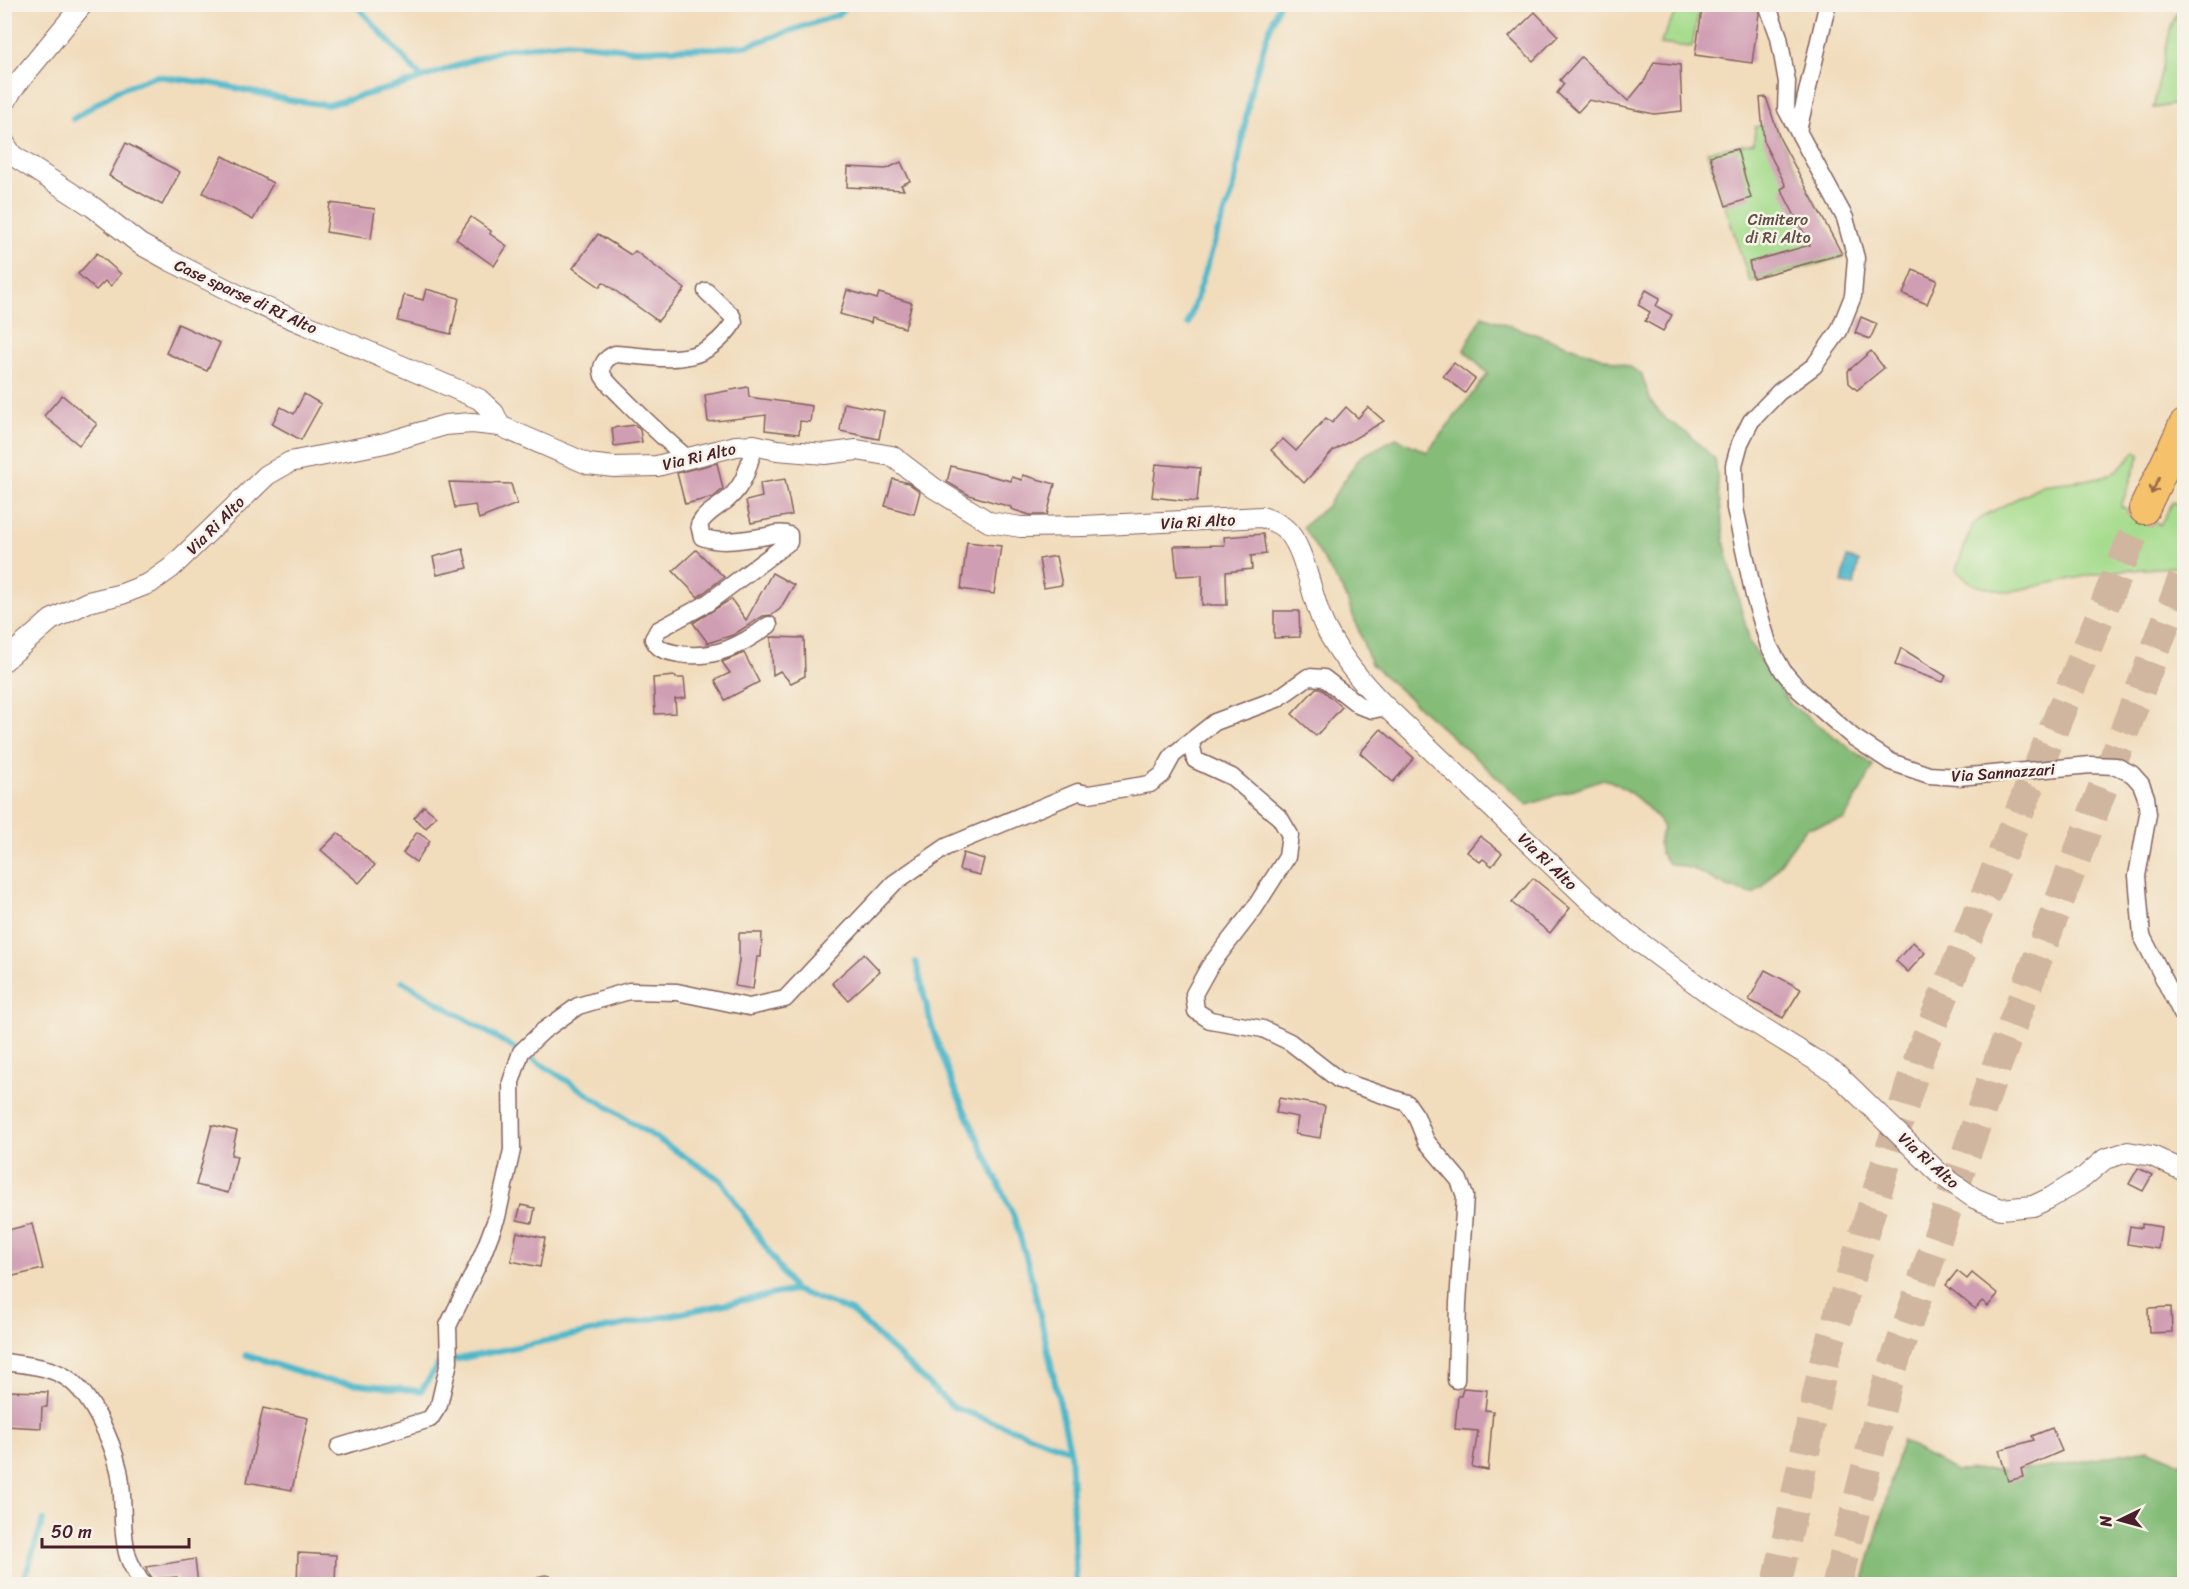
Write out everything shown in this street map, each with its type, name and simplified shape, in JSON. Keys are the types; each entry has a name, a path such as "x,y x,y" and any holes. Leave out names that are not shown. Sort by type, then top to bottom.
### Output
{"highway":[{"path":"2144,509 2184,425"}],"street":[{"path":"4,105 12,90 83,4"},
{"name":"Via Sannazzari","path":"1767,4 1779,37 1787,82 1786,109 1845,218 1856,258 1853,296 1839,331 1814,366 1779,392 1751,421 1740,443 1734,465 1735,508 1754,596 1768,646 1783,671 1800,691 1852,737 1891,762 1929,775 1958,777 2091,765 2116,766 2132,774 2141,784 2146,797 2148,814 2137,876 2142,936 2184,1018"},
{"path":"1798,130 1827,6"},
{"name":"Case sparse di RI Alto","path":"4,142 12,155 93,207 140,244 246,299 479,399 494,413 501,426"},
{"path":"687,458 659,434 613,387 603,376 602,368 604,361 615,354 669,359 695,355 713,347 726,336 734,322 732,316 706,291"},
{"name":"Via Ri Alto","path":"4,661 51,620 88,602 122,594 150,583 171,568 267,475 290,462 385,443 445,425 472,423 501,426 588,464 614,467 657,466 736,446 754,445 777,450 825,454 857,450 892,456 934,488 989,522 1021,527 1262,518 1278,523 1290,533 1323,624 1358,679 1386,707 1590,902 1627,933 1715,998 1836,1073 1940,1174 1974,1198 2001,1209 2033,1206 2084,1177 2105,1159 2128,1152 2152,1156 2184,1171"},
{"path":"754,445 746,477 729,498 703,518 699,525 702,537 715,542 763,537 782,532 789,534 789,542 706,604 658,630 653,639 662,651 705,655 727,650 748,640 770,625"},
{"path":"339,1448 430,1419 438,1405 449,1362 448,1326 482,1256 497,1217 512,1150 511,1082 522,1052 543,1030 578,1006 629,991 677,992 749,1007 785,999 894,883 946,847 1078,792 1089,794 1150,784 1162,775 1173,755 1215,722 1276,699 1308,677 1324,678 1360,706 1372,710 1386,707"},
{"path":"1191,743 1195,760 1232,777 1280,818 1290,835 1287,857 1254,909 1209,967 1194,994 1196,1011 1210,1020 1263,1029 1290,1042 1339,1080 1407,1103 1416,1116 1426,1141 1459,1180 1465,1196 1455,1380"},
{"path":"4,1362 44,1368 68,1378 89,1400 107,1436 119,1471 122,1524 127,1555 144,1584"}],"green space":[{"path":"1679,5 1700,5 1692,47 1660,44"},
{"path":"2181,5 2184,5 2184,103 2153,108 2171,26"},
{"name":"Cimitero di Ri Alto","path":"1774,122 1781,140 1843,257 1750,282 1707,151 1754,143 1755,127"},
{"path":"1482,316 1630,367 1642,375 1651,402 1666,419 1688,434 1715,459 1725,546 1750,643 1790,704 1874,766 1844,820 1806,828 1763,887 1753,894 1728,887 1693,869 1668,863 1660,853 1659,840 1663,828 1637,798 1611,781 1603,779 1528,805 1371,664 1345,594 1303,527 1328,505 1360,457 1396,438 1427,452 1488,374 1464,350"},
{"path":"2136,451 2140,454 2121,506 2160,525 2173,502 2184,507 2184,566 2105,572 2008,592 1974,585 1956,570 1972,526 1984,516 2042,485 2101,478 2117,470"},
{"path":"1902,1441 1955,1471 2045,1468 2148,1449 2184,1464 2184,1584 1863,1584"}],"water":[{"path":"1847,558 1859,561 1854,586 1842,584"}],"building":[{"path":"1703,4 1757,4 1759,13 1752,63 1695,55"},
{"path":"1535,12 1558,36 1533,61 1509,37"},
{"path":"1581,57 1628,101 1645,80 1654,62 1680,65 1682,111 1654,114 1589,100 1578,112 1557,93 1564,84 1560,80"},
{"path":"1766,97 1780,139 1842,254 1753,278 1749,262 1810,245 1781,189 1786,186 1764,143 1760,98"},
{"path":"126,143 180,172 162,205 109,176"},
{"path":"1737,149 1751,198 1726,206 1710,156"},
{"path":"223,156 273,183 253,220 203,193"},
{"path":"901,162 910,181 901,185 904,190 847,187 848,167 886,169"},
{"path":"330,203 375,209 371,239 326,232"},
{"path":"471,217 507,246 494,266 456,239"},
{"path":"598,234 631,255 635,251 685,289 658,321 603,282 600,287 573,268"},
{"path":"97,253 121,274 111,286 105,281 96,290 78,274"},
{"path":"1913,270 1937,280 1927,304 1903,294"},
{"path":"426,289 459,298 451,334 398,321 404,295 423,300"},
{"path":"847,290 877,299 879,293 912,303 905,328 872,318 871,323 840,314"},
{"path":"1646,290 1660,298 1656,306 1672,315 1663,331 1645,321 1650,312 1638,305"},
{"path":"1861,317 1877,324 1870,339 1855,333"},
{"path":"178,324 220,343 207,371 166,353"},
{"path":"1871,351 1884,368 1857,390 1849,383 1848,371"},
{"path":"1454,363 1475,379 1465,393 1443,376"},
{"path":"748,387 749,397 812,406 810,422 800,421 799,434 765,430 766,415 708,422 705,395"},
{"path":"304,394 321,404 301,440 272,424 281,407 294,414"},
{"path":"62,395 97,424 79,445 44,416"},
{"path":"844,403 884,411 879,439 840,431"},
{"path":"1346,407 1358,418 1368,407 1384,421 1333,451 1304,483 1271,450 1283,439 1296,451 1326,418 1332,423"},
{"path":"635,425 640,430 642,442 614,446 612,428"},
{"path":"717,463 723,489 714,497 685,504 677,473"},
{"path":"1156,464 1200,468 1197,502 1152,497"},
{"path":"951,466 1011,481 1012,477 1022,480 1023,475 1055,484 1047,515 1030,515 969,495 947,482"},
{"path":"785,479 792,515 751,523 746,501 762,497 760,483"},
{"path":"893,479 908,483 920,492 914,514 885,506"},
{"path":"449,482 511,484 517,504 479,519 475,505 455,508"},
{"path":"1263,534 1266,554 1251,556 1252,569 1226,572 1227,605 1202,605 1202,575 1177,576 1174,546 1225,545 1224,537"},
{"path":"967,542 1001,546 994,594 961,589"},
{"path":"463,549 468,568 437,575 433,557"},
{"path":"696,550 724,577 698,597 673,571"},
{"path":"1056,556 1062,585 1044,588 1039,559"},
{"path":"772,573 794,585 780,609 772,615 763,616 733,635 708,643 693,623 731,599 746,620"},
{"path":"1274,611 1299,611 1300,637 1274,638"},
{"path":"771,637 804,638 805,676 791,683 780,671 773,675"},
{"path":"1901,648 1946,676 1943,682 1895,665"},
{"path":"744,653 759,682 725,700 715,680 730,673 722,662"},
{"path":"675,676 684,678 686,698 675,699 676,713 655,714 653,678"},
{"path":"1316,688 1320,688 1342,707 1316,736 1292,714"},
{"path":"1381,729 1414,758 1393,782 1360,753"},
{"path":"424,806 436,816 426,828 414,818"},
{"path":"417,832 430,841 416,862 403,853"},
{"path":"338,833 375,865 359,883 321,850"},
{"path":"1480,836 1502,853 1492,866 1483,859 1480,862 1467,852"},
{"path":"963,853 984,859 980,875 959,870"},
{"path":"1533,878 1570,908 1550,933 1512,903"},
{"path":"739,933 762,933 761,957 757,957 753,989 735,986 739,961"},
{"path":"1913,942 1925,953 1908,972 1896,961"},
{"path":"864,954 880,971 848,1000 832,983"},
{"path":"1765,970 1801,989 1783,1018 1749,1000"},
{"path":"1279,1098 1325,1106 1320,1138 1295,1134 1298,1117 1276,1113"},
{"path":"212,1125 237,1131 231,1155 237,1156 228,1193 196,1185"},
{"path":"2138,1168 2152,1175 2143,1191 2129,1184"},
{"path":"521,1205 535,1208 532,1223 517,1220"},
{"path":"32,1224 43,1269 9,1277 4,1258 4,1231"},
{"path":"2142,1224 2161,1227 2158,1249 2127,1244 2130,1226 2142,1228"},
{"path":"517,1232 545,1238 540,1267 511,1261"},
{"path":"1957,1271 1967,1279 1972,1273 1998,1294 1988,1306 1982,1301 1975,1309 1946,1285"},
{"path":"2171,1307 2172,1332 2149,1333 2148,1308"},
{"path":"1463,1388 1487,1390 1485,1410 1493,1411 1488,1470 1472,1467 1478,1431 1455,1429 1458,1396 1461,1396"},
{"path":"4,1391 48,1392 47,1407 42,1407 41,1428 4,1426"},
{"path":"263,1408 308,1418 292,1490 247,1482"},
{"path":"2052,1428 2062,1451 2021,1469 2023,1477 2008,1481 1999,1450 2034,1440 2032,1436"},
{"path":"298,1553 336,1555 335,1584 297,1584"},
{"path":"195,1559 198,1584 178,1584 177,1577 153,1579 146,1567"}],"waterway":[{"path":"355,4 421,77"},
{"path":"73,119 118,90 156,76 216,84 289,100 328,105 408,83 501,50 567,42 635,50 746,46 837,15 849,4"},
{"path":"1188,324 1233,192 1251,89 1279,4"},
{"path":"916,962 931,1024 952,1083 1014,1217 1030,1271 1070,1450"},
{"path":"402,981 552,1071 721,1180 794,1290"},
{"path":"246,1355 324,1380 421,1391 439,1363 794,1290 851,1311 953,1407 1070,1450 1076,1584"},
{"path":"23,1584 43,1520"}],"tunnel":[{"path":"1777,1584 1825,1358 1920,1054 2144,509"},
{"path":"1837,1584 1887,1384 1994,1073 2184,575"}]}
